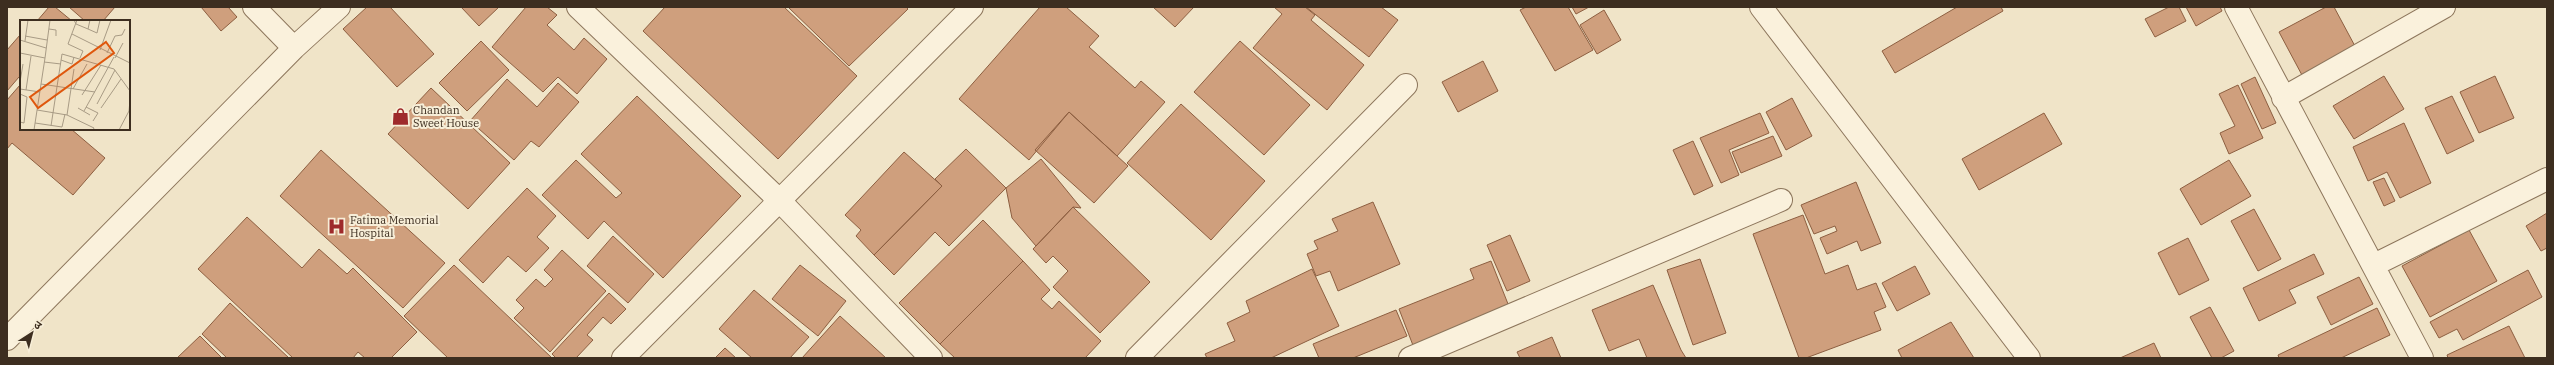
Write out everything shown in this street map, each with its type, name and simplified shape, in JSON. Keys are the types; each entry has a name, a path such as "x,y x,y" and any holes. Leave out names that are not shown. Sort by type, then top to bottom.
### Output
{"street":[{"path":"254,7 294,48"},
{"path":"7,339 294,48 339,7"},
{"path":"578,7 779,200 932,358"},
{"path":"624,358 972,7"},
{"path":"1761,7 2029,358"},
{"path":"2236,7 2422,358"},
{"path":"2283,98 2444,7"},
{"path":"1137,358 1406,85"},
{"path":"2374,265 2547,179"},
{"path":"1410,358 1781,200"}],"building":[{"path":"49,7 55,7 71,20 38,20"},
{"path":"69,7 115,7 104,20 84,20"},
{"path":"201,7 228,7 237,17 221,31"},
{"path":"367,7 390,7 434,54 397,87 343,29"},
{"path":"461,7 499,7 479,26"},
{"path":"526,7 547,7 557,15 547,25 574,50 584,38 607,59 577,94 558,77 543,92 492,47"},
{"path":"665,7 784,7 857,76 778,159 643,31"},
{"path":"788,7 906,7 908,9 849,66"},
{"path":"1040,7 1066,7 1099,36 1089,47 1135,88 1141,81 1165,102 1117,156 1069,112 1029,160 959,99"},
{"path":"1153,7 1194,7 1175,27"},
{"path":"1274,7 1305,7 1315,15 1311,20 1364,65 1327,110 1253,48 1282,14"},
{"path":"1306,7 1381,7 1398,20 1369,57"},
{"path":"1526,7 1568,7 1593,50 1555,71 1520,10"},
{"path":"1572,7 1589,7 1576,14"},
{"path":"1957,7 2001,7 2003,11 1895,73 1882,51"},
{"path":"2169,7 2179,7 2186,21 2155,37 2145,19"},
{"path":"2186,7 2220,7 2222,11 2196,26"},
{"path":"2326,7 2334,7 2356,48 2303,77 2279,32"},
{"path":"1604,10 1621,40 1597,54 1580,25"},
{"path":"20,35 20,78 19,77 7,91 7,50"},
{"path":"481,41 509,70 467,111 439,83"},
{"path":"1240,41 1310,105 1264,155 1194,92"},
{"path":"1483,61 1498,91 1458,112 1442,82"},
{"path":"2384,76 2404,109 2354,139 2333,106"},
{"path":"2495,76 2514,118 2479,133 2460,92"},
{"path":"2255,77 2276,123 2262,129 2241,84"},
{"path":"507,79 537,107 558,83 579,102 539,147 531,141 514,160 470,121"},
{"path":"20,85 20,130 72,130 105,158 73,195 12,143 7,149 7,100"},
{"path":"2238,85 2263,138 2229,154 2220,133 2235,126 2219,94"},
{"path":"431,88 510,163 468,209 388,134"},
{"path":"637,96 741,196 663,278 604,221 588,239 542,195 576,160 616,198 622,193 581,154"},
{"path":"2452,96 2474,141 2447,154 2425,108"},
{"path":"1792,98 1812,136 1786,150 1766,112"},
{"path":"1181,104 1265,181 1211,240 1127,163"},
{"path":"1069,112 1128,166 1094,203 1035,150"},
{"path":"1760,113 1769,133 1729,150 1739,175 1721,183 1700,138"},
{"path":"2044,113 2062,144 1979,190 1962,159"},
{"path":"2404,123 2431,183 2400,198 2387,172 2368,181 2353,147"},
{"path":"1773,136 1782,156 1741,173 1732,152"},
{"path":"1693,141 1713,186 1694,195 1673,150"},
{"path":"966,149 1006,188 949,246 935,232 894,275 874,255 942,186 935,179"},
{"path":"321,150 445,263 403,308 280,196"},
{"path":"904,152 942,186 874,255 856,236 861,230 845,215"},
{"path":"1041,159 1081,208 1073,207 1036,246 1012,218 1006,188"},
{"path":"2229,160 2251,196 2201,225 2180,189"},
{"path":"2384,178 2395,201 2384,206 2373,182"},
{"path":"1856,182 1881,243 1861,251 1857,241 1827,254 1820,238 1837,231 1835,226 1814,234 1801,205"},
{"path":"527,188 556,216 537,237 549,248 526,272 508,256 483,283 459,260"},
{"path":"1373,202 1400,264 1338,291 1330,271 1316,276 1307,254 1318,249 1314,241 1338,231 1332,219"},
{"path":"1073,207 1150,282 1100,333 1053,287 1068,271 1053,256 1046,263 1033,249"},
{"path":"2254,209 2281,259 2258,271 2231,221"},
{"path":"2547,213 2547,248 2541,251 2526,226"},
{"path":"1803,215 1825,274 1848,265 1857,290 1876,283 1886,307 1874,312 1881,330 1806,358 1799,358 1753,234"},
{"path":"247,217 302,268 319,249 347,274 353,268 417,332 391,358 365,358 358,352 353,358 293,358 198,269"},
{"path":"983,220 1023,261 940,344 899,303"},
{"path":"2469,230 2497,281 2430,317 2402,266"},
{"path":"1510,235 1530,281 1507,291 1487,245"},
{"path":"613,236 654,274 628,303 587,266"},
{"path":"2188,238 2209,280 2179,295 2158,253"},
{"path":"562,250 606,291 550,352 514,318 524,308 516,300 536,279 545,287 553,279 544,270"},
{"path":"2314,254 2324,274 2289,290 2296,303 2259,321 2243,288"},
{"path":"1700,259 1726,333 1693,345 1667,270"},
{"path":"1023,261 1050,290 1041,299 1052,309 1059,301 1101,341 1085,358 955,358 940,344"},
{"path":"1491,261 1510,309 1414,348 1399,309 1474,279 1470,269"},
{"path":"454,265 552,358 448,358 404,316"},
{"path":"800,265 846,301 818,336 772,299"},
{"path":"1915,266 1930,294 1897,311 1882,283"},
{"path":"1312,269 1339,326 1271,358 1207,358 1205,354 1235,341 1227,323 1250,312 1246,301"},
{"path":"2528,270 2542,297 2463,340 2457,329 2439,338 2430,322"},
{"path":"2359,277 2373,304 2331,325 2317,297"},
{"path":"1653,285 1681,350 1686,358 1647,358 1639,339 1609,351 1592,310"},
{"path":"754,290 809,337 790,358 752,358 719,329"},
{"path":"609,293 626,309 611,324 603,317 587,335 593,340 576,358 556,358 552,354"},
{"path":"230,303 289,358 227,358 202,334"},
{"path":"2210,307 2234,351 2221,358 2212,358 2190,317"},
{"path":"2377,308 2390,335 2341,358 2279,358 2278,355"},
{"path":"1396,310 1407,336 1353,358 1319,358 1313,344"},
{"path":"840,316 886,358 802,358"},
{"path":"1951,322 1974,358 1902,358 1898,350"},
{"path":"2509,326 2525,358 2448,358 2447,355"},
{"path":"200,336 222,358 177,358"},
{"path":"1552,337 1561,358 1520,358 1517,352"},
{"path":"2154,343 2161,358 2120,358"},
{"path":"725,348 736,358 715,358"}],"place":[{"name":"Chandan Sweet House","path":"400,116"},
{"name":"Fatima Memorial Hospital","path":"337,226"}]}
